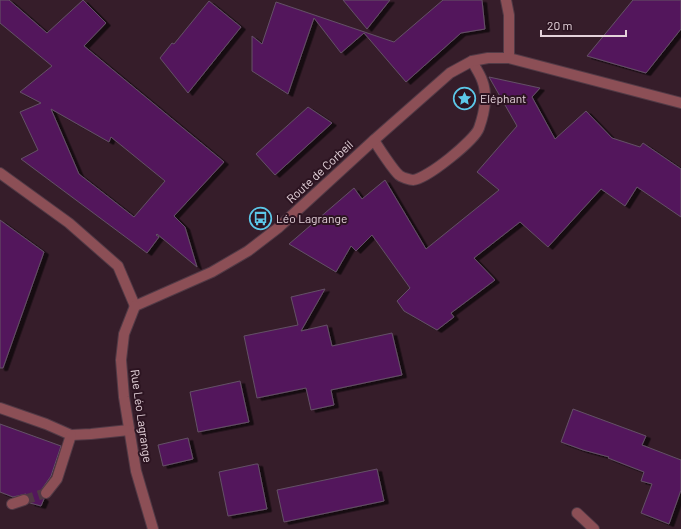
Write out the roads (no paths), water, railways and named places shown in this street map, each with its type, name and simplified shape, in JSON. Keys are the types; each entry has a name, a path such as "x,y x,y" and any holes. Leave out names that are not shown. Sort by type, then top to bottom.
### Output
{"street":[{"path":"507,0 509,15 509,58"},
{"name":"Route de Corbeil","path":"135,306 212,272 248,251 278,228 450,73 472,61 488,58 509,58 681,103"},
{"path":"374,140 398,175 413,180 425,176 439,167 468,142 479,130 485,108 484,92 482,81 472,61"},
{"path":"0,173 69,223 118,266 135,306"},
{"name":"Rue Léo Lagrange","path":"135,306 124,334 121,360 124,397 136,470 153,529"},
{"path":"0,408 46,424 71,435 129,430"},
{"path":"46,493 57,479 71,435"},
{"path":"12,504 24,500"},
{"path":"577,513 594,529"}],"tunnel":[{"path":"24,500 46,493"}],"place":[{"name":"Eléphant","path":"464,99"},
{"name":"Léo Lagrange","path":"260,219"}]}
